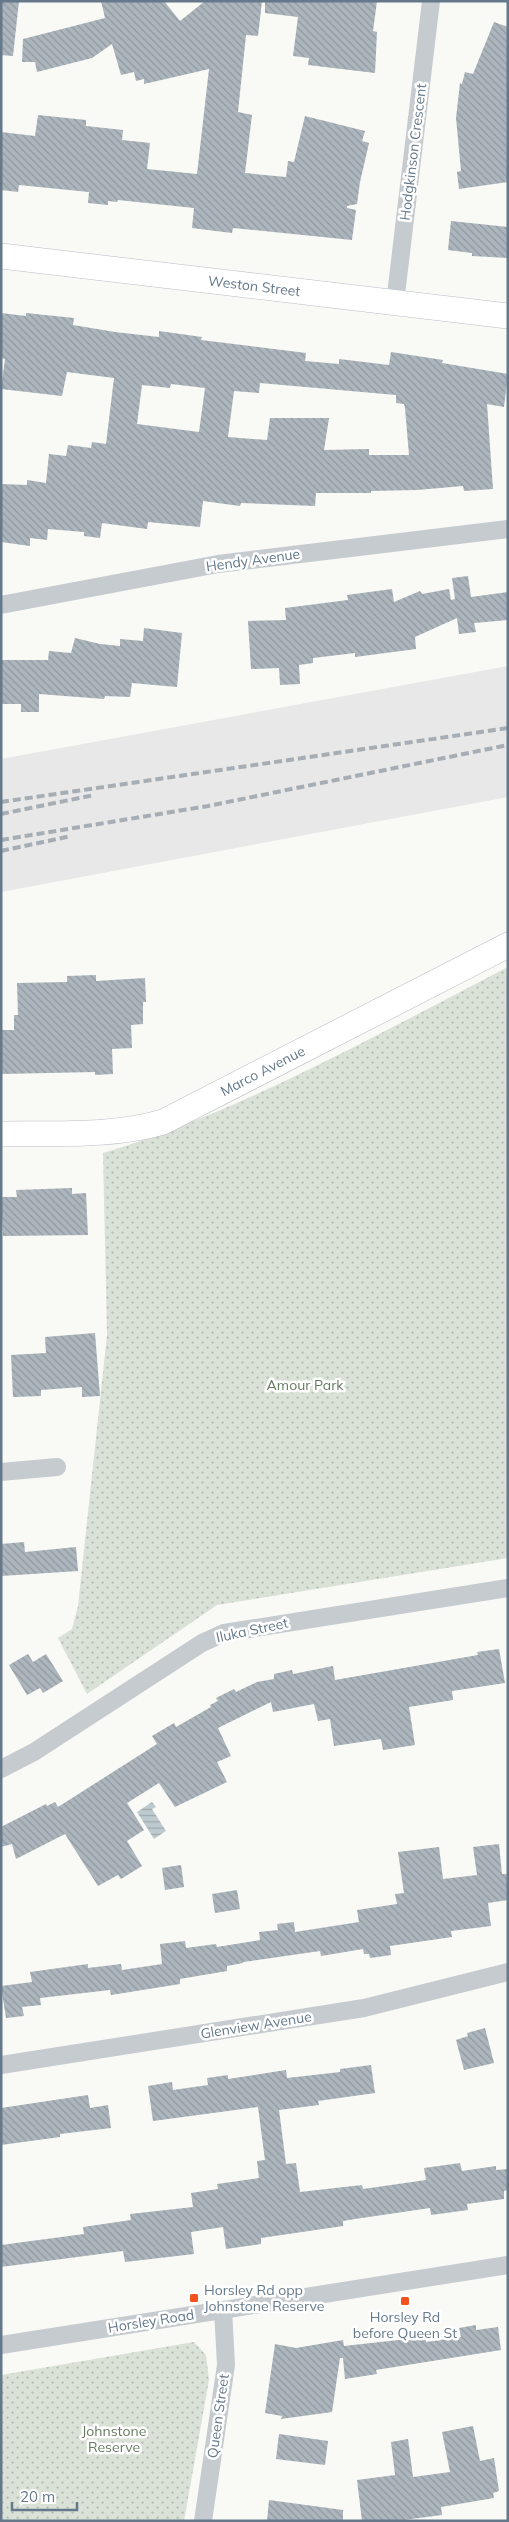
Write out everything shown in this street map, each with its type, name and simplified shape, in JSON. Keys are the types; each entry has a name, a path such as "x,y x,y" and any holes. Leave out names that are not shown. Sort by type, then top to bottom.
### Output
{"street":[{"name":"Hodgkinson Crescent","path":"396,302 431,1"},
{"name":"Weston Street","path":"1,256 508,316"},
{"name":"Hendy Avenue","path":"1,605 218,564 508,529"},
{"name":"Marco Avenue","path":"1,1134 109,1132 140,1128 164,1122 508,945"},
{"path":"1,1472 58,1467"},
{"name":"Iluka Street","path":"1,1769 34,1752 202,1643 224,1633 508,1588"},
{"name":"Glenview Avenue","path":"1,2065 364,2008 508,1972"},
{"name":"Horsley Road","path":"1,2345 508,2265"},
{"name":"Queen Street","path":"203,2521 226,2365 223,2310"}],"shaded area":[{"path":"508,666 508,797 1,892 1,759"},
{"path":"152,1802 156,1807 152,1809 166,1831 154,1839 137,1812"}],"green space":[{"name":"Amour Park","path":"508,967 508,1558 217,1605 87,1694 58,1638 72,1629 78,1606 107,1335 103,1153 208,1115 259,1093"},
{"name":"Johnstone Reserve","path":"194,2342 206,2355 209,2380 184,2521 1,2521 1,2375"}],"building":[{"path":"1,1 19,1 13,56 1,55"},
{"path":"101,1 164,1 180,21 205,1 262,1 258,36 246,35 238,112 252,115 245,173 286,177 288,161 294,162 305,116 365,131 362,141 369,143 357,204 347,206 347,208 356,210 352,240 233,228 232,233 192,228 194,208 118,200 117,202 108,201 108,205 88,203 89,192 19,185 18,192 1,190 1,132 35,136 38,115 86,120 86,126 123,130 122,140 150,143 147,169 197,174 209,69 144,84 144,79 136,81 134,72 121,75 112,44 92,58 37,72 35,62 22,62 23,39 105,18"},
{"path":"265,1 377,1 373,31 377,32 375,73 308,65 309,58 293,56 298,17 265,13"},
{"path":"494,22 508,27 508,182 459,189 457,172 461,171 456,118 460,83 462,84 465,72 473,74"},
{"path":"451,221 508,227 508,258 472,256 472,253 448,250"},
{"path":"1,313 26,316 26,313 74,318 73,325 115,332 159,337 159,331 202,337 201,340 306,353 305,361 339,364 339,359 389,365 391,352 443,360 442,363 508,374 504,407 487,404 493,489 464,491 463,486 371,491 371,493 316,493 315,506 241,503 240,506 203,501 200,527 148,522 147,529 102,523 100,538 84,536 84,532 48,529 47,540 30,538 30,546 1,542 1,484 27,485 27,480 46,483 49,454 66,456 68,445 91,448 92,442 106,444 114,378 67,372 62,396 1,389 5,359 1,358","holes":["260,383 396,395 396,403 404,404 405,408 409,455 369,455 369,449 324,450 329,418 270,418 267,440 228,437 234,391 259,393","171,384 205,388 199,432 137,424 142,385 170,388"]},
{"path":"468,576 471,597 508,592 508,620 474,623 476,632 459,634 457,618 415,637 416,649 355,657 355,653 313,658 313,663 299,665 300,684 280,685 279,668 251,669 248,621 286,620 285,608 348,600 347,595 392,589 394,602 420,591 422,594 449,589 451,600 455,599 452,578"},
{"path":"144,628 182,633 177,687 132,683 130,697 105,696 104,699 39,694 39,712 21,712 21,704 1,704 1,660 48,660 49,651 71,653 75,638 100,644 120,646 120,639 143,641"},
{"path":"96,975 96,981 145,978 146,1002 143,1002 143,1024 131,1025 132,1048 112,1049 113,1074 95,1075 95,1072 1,1074 1,1030 14,1030 14,1015 18,1015 17,983 67,982 67,976"},
{"path":"72,1188 72,1194 86,1193 88,1235 3,1236 1,1197 17,1197 16,1190"},
{"path":"95,1333 100,1396 82,1397 82,1387 41,1390 41,1396 13,1397 11,1355 46,1353 45,1337"},
{"path":"24,1542 25,1552 76,1547 78,1571 1,1576 1,1544"},
{"path":"499,1649 505,1683 452,1691 453,1700 409,1707 415,1745 383,1750 381,1739 334,1746 330,1719 318,1721 314,1704 273,1712 271,1702 218,1728 231,1756 217,1762 227,1782 175,1807 159,1783 127,1803 144,1830 127,1841 142,1866 121,1879 118,1875 98,1886 65,1834 16,1859 12,1844 1,1847 1,1827 46,1804 47,1806 55,1802 58,1807 157,1744 152,1736 174,1723 176,1727 211,1707 210,1705 218,1701 216,1698 234,1689 236,1692 257,1682 274,1679 274,1674 292,1670 293,1674 333,1666 335,1680 478,1655 477,1652"},
{"path":"28,1654 33,1662 46,1654 63,1681 43,1693 40,1688 27,1695 9,1665"},
{"path":"499,1844 502,1874 508,1874 508,1900 488,1903 491,1926 451,1931 452,1937 390,1946 391,1955 370,1958 369,1954 364,1954 363,1949 321,1956 320,1951 243,1962 227,1966 227,1971 180,1979 180,1984 111,1995 110,1990 40,1998 41,2005 22,2007 24,2016 6,2018 1,1986 32,1982 30,1972 88,1964 88,1968 121,1964 122,1970 162,1964 160,1944 185,1941 186,1948 216,1944 217,1947 260,1940 259,1932 278,1930 277,1924 294,1922 295,1932 359,1922 357,1910 397,1904 395,1894 404,1893 398,1852 439,1847 443,1879 477,1875 473,1847"},
{"path":"181,1865 184,1887 165,1890 162,1868"},
{"path":"237,1890 240,1909 215,1913 212,1894"},
{"path":"485,2028 494,2063 464,2070 456,2040 468,2036 467,2033"},
{"path":"371,2065 375,2093 318,2101 319,2105 279,2110 286,2164 296,2163 300,2192 362,2185 363,2189 426,2180 424,2168 460,2163 462,2171 496,2166 496,2170 508,2169 508,2190 504,2191 504,2199 467,2204 468,2210 431,2215 430,2208 343,2221 343,2226 261,2238 261,2244 226,2249 223,2227 191,2232 194,2254 125,2262 123,2251 1,2267 1,2245 84,2234 83,2227 131,2220 130,2214 193,2207 191,2193 218,2189 217,2184 259,2178 257,2161 265,2160 258,2107 153,2121 148,2086 172,2082 173,2090 208,2085 207,2078 228,2075 228,2079 286,2070 287,2078 340,2072 340,2069"},
{"path":"88,2095 90,2108 108,2105 111,2128 60,2134 60,2137 1,2145 1,2108"},
{"path":"476,2325 476,2330 498,2327 501,2350 376,2370 377,2374 345,2379 343,2358 340,2358 332,2412 281,2419 282,2416 265,2413 275,2344 296,2348 343,2340 344,2346 426,2337 426,2342 461,2337 459,2328"},
{"path":"473,2426 480,2461 494,2458 499,2491 493,2493 494,2498 441,2507 442,2515 396,2521 362,2521 357,2480 395,2475 391,2442 408,2439 413,2477 450,2472 442,2432"},
{"path":"279,2434 328,2441 325,2465 276,2459"},
{"path":"269,2500 343,2510 343,2521 267,2521"}],"railway":[{"path":"1,802 508,728"},
{"path":"1,840 208,806 508,745"},
{"path":"1,814 94,795"},
{"path":"1,851 71,836"}],"place":[{"name":"Horsley Rd opp Johnstone Reserve","path":"194,2298"},
{"name":"Horsley Rd before Queen St","path":"405,2301"}]}
